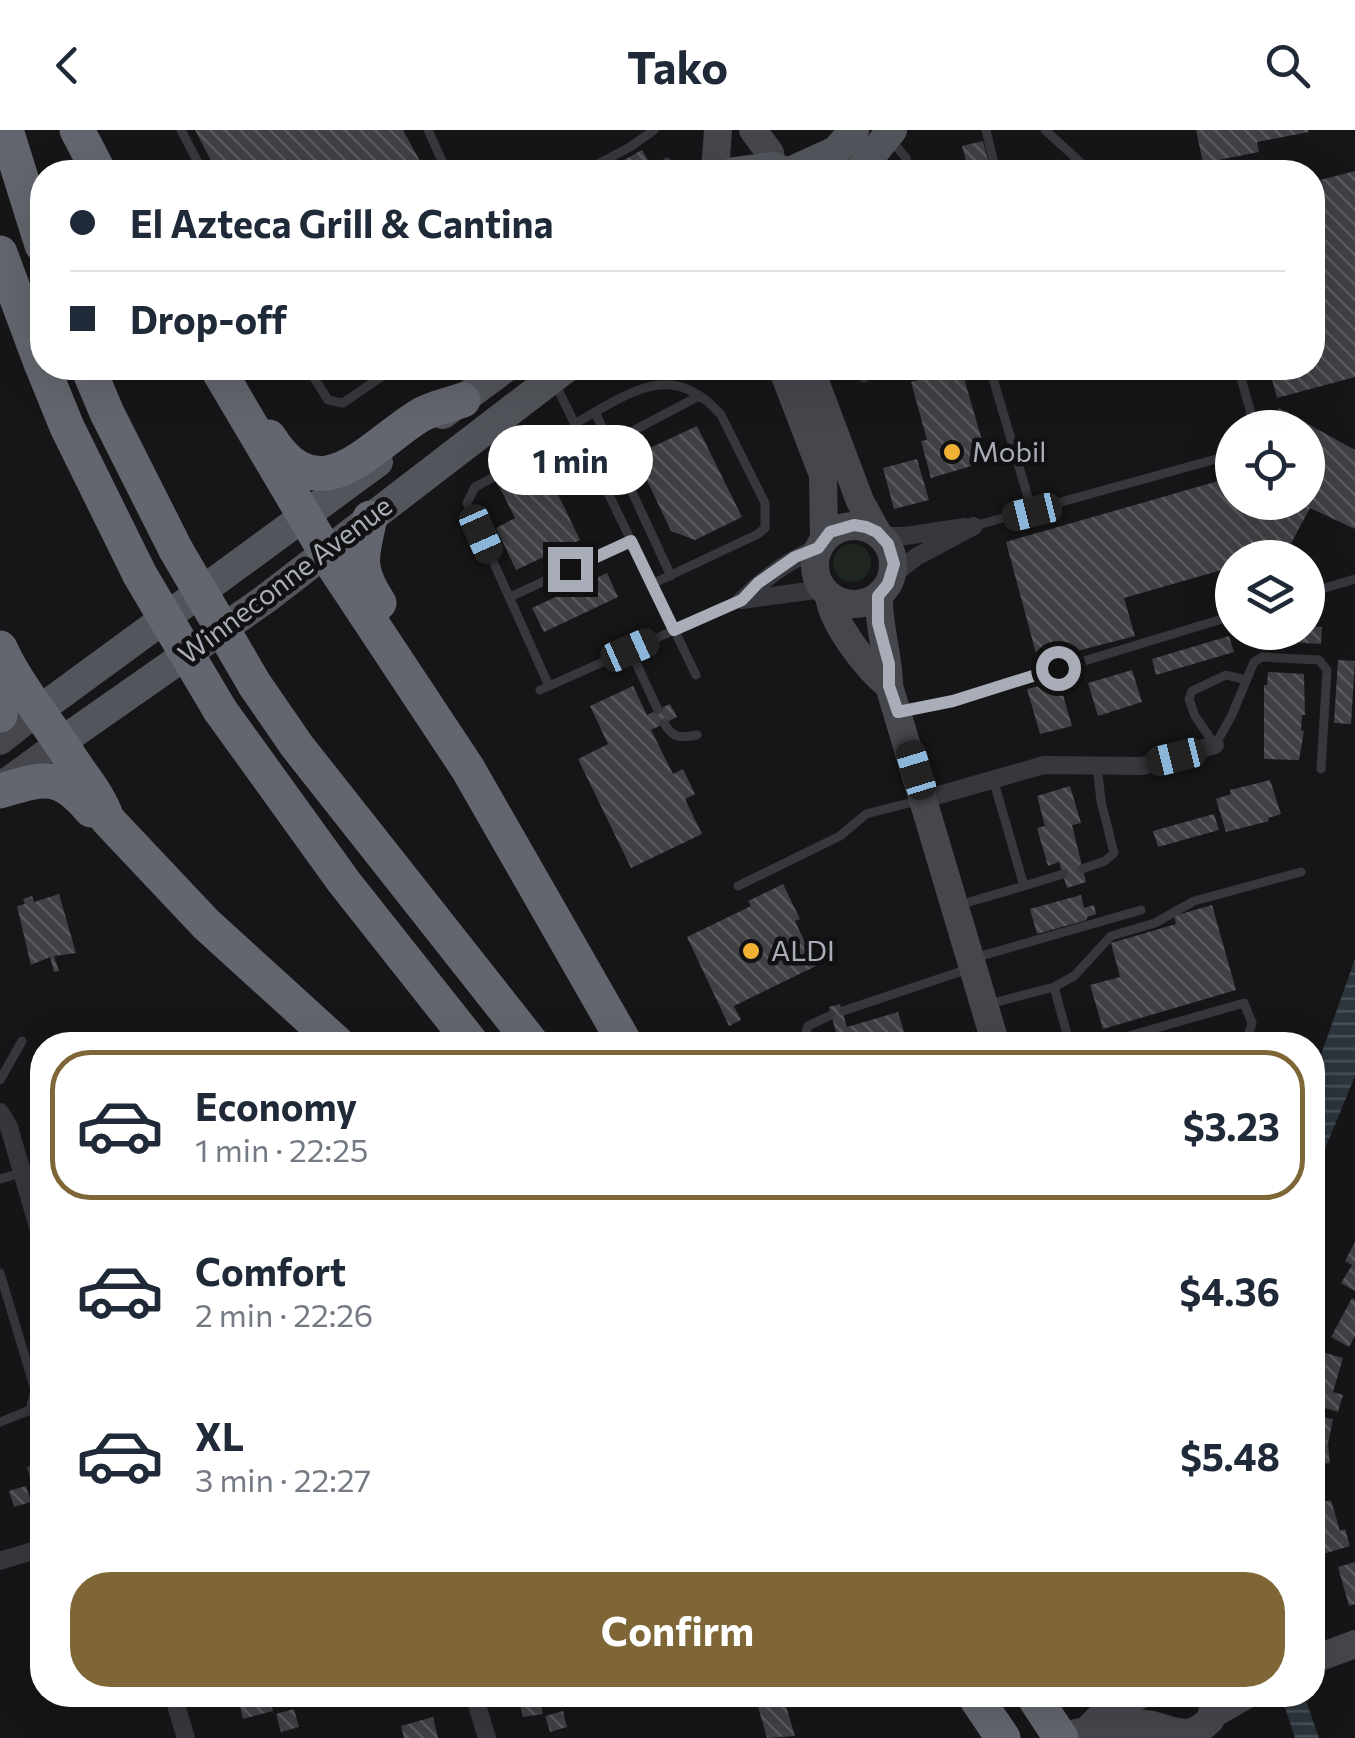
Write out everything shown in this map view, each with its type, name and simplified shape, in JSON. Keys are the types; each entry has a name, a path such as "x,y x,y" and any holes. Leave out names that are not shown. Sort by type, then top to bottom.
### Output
{"highway":[{"path":"6,130 30,207"},
{"path":"76,130 93,160"},
{"path":"0,253 30,333"},
{"path":"48,380 67,427 140,575 220,710 344,882 463,1032"},
{"path":"93,380 176,550 255,684 297,746 523,1032"},
{"path":"225,380 304,516 443,726 619,1032"},
{"path":"238,400 258,419 277,450 311,472 323,474 348,468 421,414 463,400"},
{"path":"370,518 361,560 366,582 436,692 443,726"},
{"path":"0,648 22,691 62,742 103,806 107,819"},
{"path":"0,690 0,715"},
{"path":"0,789 35,780 53,780 75,791 95,814 107,819 206,924 325,1032"},
{"path":"1043,1707 1069,1735"}],"main road":[{"path":"716,160 718,130"},
{"path":"753,130 775,160"},
{"path":"820,160 827,158 854,130"},
{"path":"868,160 890,134"},
{"name":"Winneconne Avenue","path":"0,741 489,380"},
{"name":"Winneconne Avenue","path":"0,789 264,600 550,380"},
{"path":"787,380 823,475 821,543 815,572 832,611 869,669 894,699"},
{"path":"815,380 860,500 892,552 878,623 894,699 992,1032"},
{"path":"821,543 842,527 854,525 879,534"},
{"path":"826,593 839,602 858,604 885,586"},
{"path":"1325,1649 1354,1647"},
{"path":"1325,1656 1354,1647"},
{"path":"1325,1662 1354,1647"},
{"path":"1069,1735 1119,1707"},
{"path":"1149,1707 1166,1728"},
{"path":"1069,1735 1148,1724 1185,1733 1195,1731 1213,1707"}],"street":[{"path":"879,534 905,536 974,526"},
{"path":"885,586 916,557 974,526"},
{"path":"742,600 758,583 821,543"},
{"path":"742,600 826,593"},
{"path":"925,799 1057,763 1142,766 1214,745"},
{"path":"0,1112 9,1127 30,1196"},
{"path":"0,1561 30,1552"},
{"path":"177,1707 186,1738"},
{"path":"478,1707 487,1738"}],"lane":[{"path":"181,130 197,160"},
{"path":"428,130 441,160"},
{"path":"606,160 654,130"},
{"path":"986,130 993,160"},
{"path":"1045,130 1077,160"},
{"path":"890,134 905,160"},
{"path":"316,380 328,400 343,403 377,380"},
{"path":"561,380 576,428 696,675"},
{"path":"994,380 1032,512"},
{"path":"1241,380 1250,410"},
{"path":"652,584 748,540 765,528 766,519 765,503 720,416 698,396 669,383 651,384 596,412 475,488 467,502 545,688 742,600"},
{"path":"610,442 698,396"},
{"path":"596,412 671,576"},
{"path":"974,526 1215,459"},
{"path":"510,597 631,541"},
{"path":"1325,588 1355,579"},
{"path":"894,699 953,701 1215,621"},
{"path":"630,650 658,710"},
{"path":"1214,745 1254,662 1262,657 1319,660 1327,670 1320,769"},
{"path":"1214,745 1196,716 1190,700 1192,691 1226,675 1246,680"},
{"path":"664,724 679,738 697,735"},
{"path":"1082,869 1106,861 1114,853 1096,765"},
{"path":"993,780 1024,886"},
{"path":"738,886 840,836 866,814 925,799"},
{"path":"985,1006 1054,987 1074,976 1111,936 1154,922 1194,901 1300,872"},
{"path":"956,906 1063,874"},
{"path":"843,1011 972,963 1141,910"},
{"path":"1054,987 1066,1032"},
{"path":"1142,1032 1244,1003 1252,1023 1249,1032"},
{"path":"808,1032 808,1026 831,1015"},
{"path":"0,1080 4,1063 22,1041"},
{"path":"0,1179 23,1172"},
{"path":"0,1273 30,1376"},
{"path":"0,1422 30,1410"}],"shaded area":[{"path":"852,544 866,549 871,563 866,577 852,582 838,577 833,563 838,549"},
{"path":"1355,959 1355,1076 1325,1149 1325,1043"},
{"path":"1285,1707 1308,1707 1319,1738 1295,1738"}],"building":[{"path":"195,130 403,130 419,160 211,160"},
{"path":"1196,130 1309,132 1257,142 1259,152 1202,160"},
{"path":"983,141 988,160 966,160 962,146"},
{"path":"642,150 648,160 624,160"},
{"path":"1355,171 1355,377 1277,398 1272,380 1325,380 1325,179"},
{"path":"964,380 988,461 931,478 921,441 927,440 911,382"},
{"path":"697,426 742,517 695,540 671,531 635,455"},
{"path":"1325,433 1355,450 1355,529 1325,515"},
{"path":"541,459 580,540 516,570 496,528 515,518 496,480"},
{"name":"Mobil","path":"917,459 929,500 894,509 883,468"},
{"path":"1215,482 1215,520 1304,520 1293,540 1215,540 1215,572 1124,598 1135,636 1038,661 1006,542"},
{"path":"607,573 618,597 544,632 532,608"},
{"path":"1215,640 1215,650 1234,652 1156,675 1152,659"},
{"path":"1338,660 1355,661 1351,724 1334,723"},
{"path":"1132,670 1142,702 1098,716 1088,683"},
{"path":"1268,672 1304,674 1305,715 1299,760 1264,759 1264,685"},
{"path":"1059,681 1072,726 1040,734 1027,689"},
{"path":"633,686 647,715 670,704 677,717 651,730 673,774 683,769 695,794 685,799 702,834 631,868 578,759 608,744 590,706"},
{"path":"1270,780 1281,814 1226,832 1216,799 1231,794 1230,790"},
{"path":"1070,786 1081,823 1072,825 1086,882 1067,888 1059,862 1048,866 1037,828 1045,826 1037,796"},
{"path":"1214,814 1219,830 1158,847 1153,831"},
{"name":"ALDI","path":"783,884 816,966 734,1006 741,1020 729,1026 687,937 751,906 748,901"},
{"path":"59,894 76,953 54,956 59,971 54,972 50,957 31,965 17,906 32,896 34,902"},
{"path":"1081,895 1084,908 1094,905 1096,914 1037,934 1030,909"},
{"path":"1212,905 1236,990 1103,1029 1090,985 1120,977 1111,943 1176,924 1174,916"},
{"path":"840,1004 847,1027 898,1012 904,1032 836,1032 829,1007"},
{"path":"1355,1242 1355,1291 1341,1283 1352,1265 1345,1261"},
{"path":"1352,1298 1355,1336 1349,1347 1331,1337"},
{"path":"1325,1353 1343,1358 1333,1392 1343,1395 1338,1412 1325,1408"},
{"path":"1325,1417 1333,1419 1328,1444 1330,1463 1325,1464"},
{"path":"26,1486 30,1502 14,1507 9,1491"},
{"path":"1331,1500 1340,1531 1345,1529 1350,1546 1325,1553 1325,1502"},
{"path":"1355,1562 1355,1604 1349,1606 1338,1567"},
{"path":"240,1707 272,1707 273,1711 243,1719"},
{"path":"520,1707 541,1707 543,1714 523,1717"},
{"path":"758,1707 786,1707 795,1736 767,1738"},
{"path":"294,1709 299,1727 281,1732 276,1714"},
{"path":"563,1711 567,1727 550,1732 545,1716"},
{"path":"433,1717 438,1738 404,1738 401,1726"}],"place":[{"name":"Mobil","path":"952,452"},
{"name":"ALDI","path":"751,951"}],"route":[{"path":"570,569 631,541 674,630 742,600 758,583 795,557 818,548 830,532 854,525 866,527 877,532 892,552 892,576 878,596 878,623 889,664 889,686 898,712 953,701 1058,668"}]}
